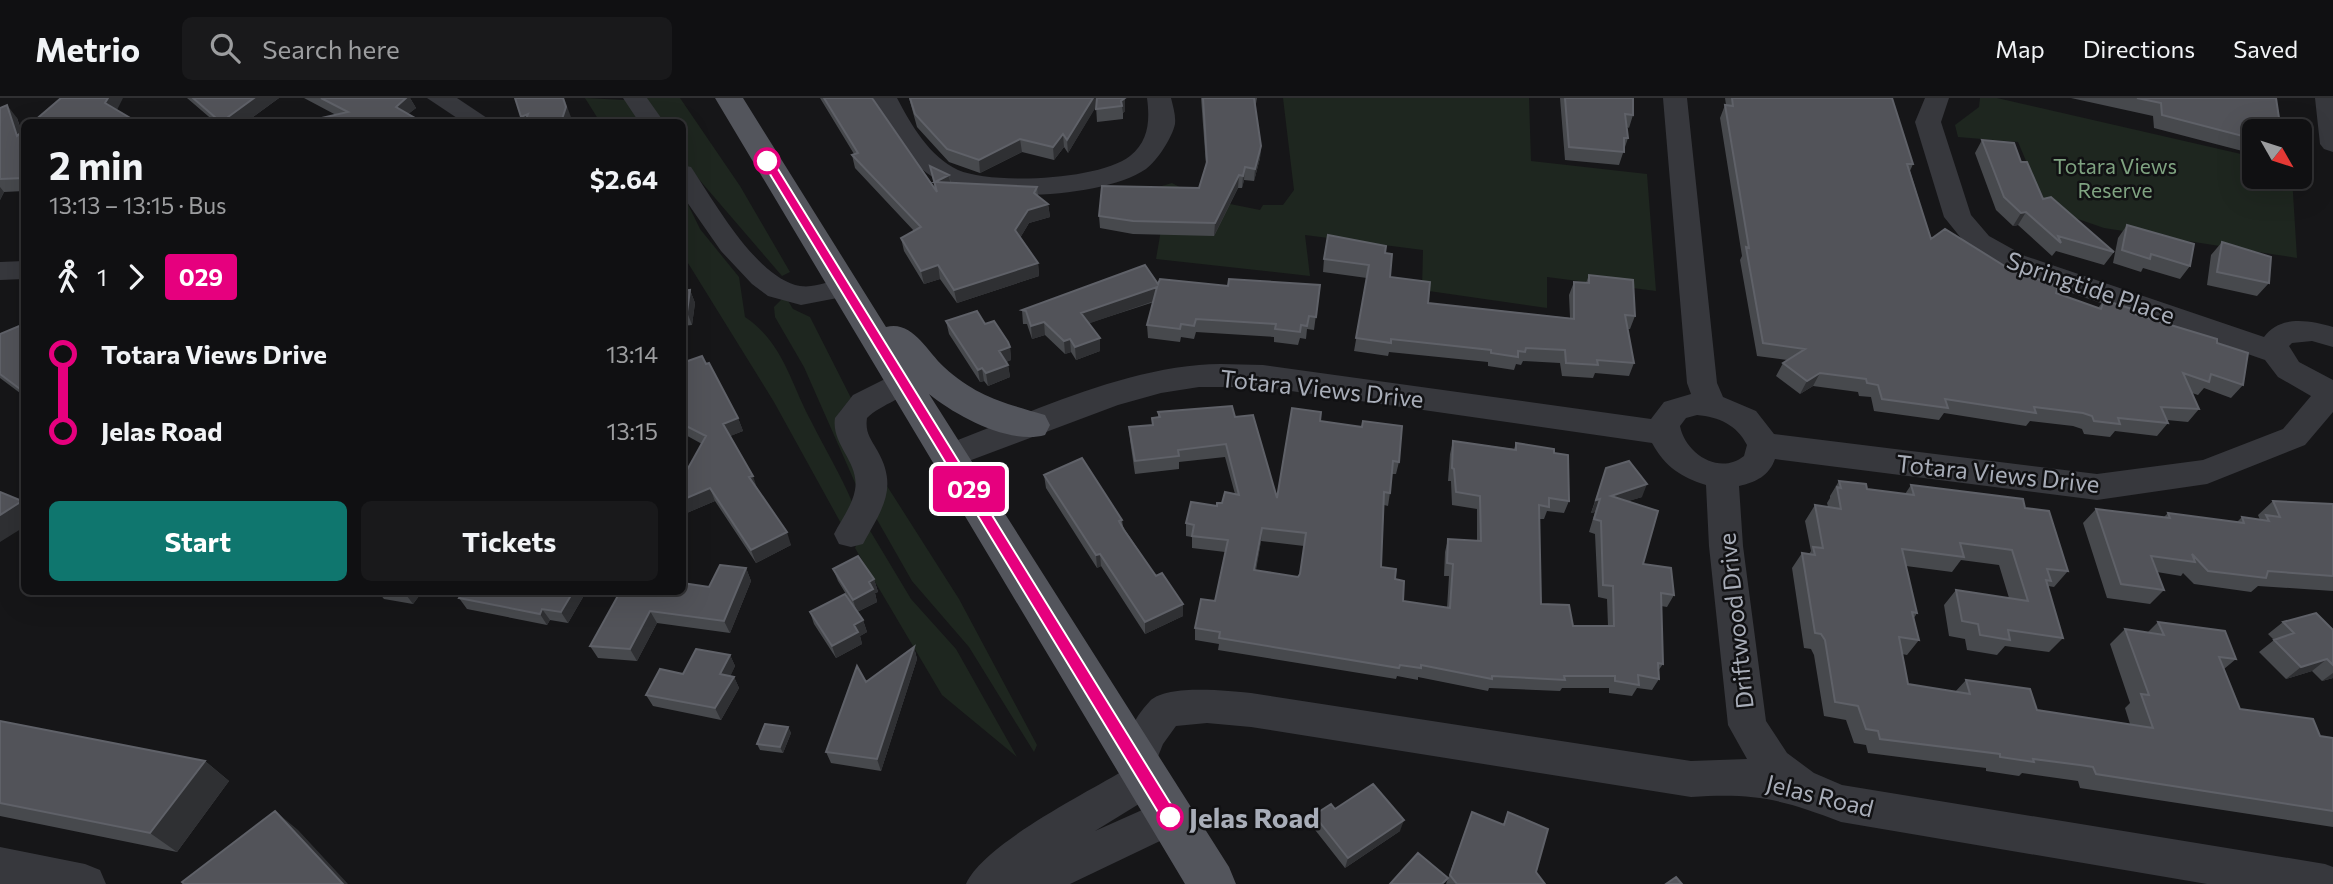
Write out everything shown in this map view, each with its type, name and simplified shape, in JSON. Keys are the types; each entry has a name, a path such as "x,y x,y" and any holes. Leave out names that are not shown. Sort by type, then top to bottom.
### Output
{"main road":[{"path":"729,98 1212,884"},
{"path":"851,300 892,330 919,367 973,405 988,414 1032,425"}],"street":[{"path":"439,98 475,119"},
{"path":"635,98 649,119"},
{"path":"886,98 892,114 928,159 950,176 992,184 1076,184 1140,161 1161,125 1159,98"},
{"path":"1675,98 1702,383 1710,405"},
{"name":"Springtide Place","path":"1937,98 1928,122 1936,155 1958,217 1979,242 2015,263 2275,352"},
{"path":"2327,98 2333,144"},
{"path":"686,179 711,218 763,280 793,295 851,300"},
{"path":"0,271 21,270"},
{"path":"2332,332 2283,333 2274,345 2275,352 2291,372 2332,392"},
{"name":"Totara Views Drive","path":"950,456 1109,396 1161,382 1199,376 1263,376 1663,433"},
{"path":"851,534 871,489 872,473 849,430 849,420 857,407 903,381"},
{"name":"Totara Views Drive","path":"1763,445 2097,487 2207,472 2294,437 2332,392"},
{"path":"1697,404 1710,405 1732,411 1750,423 1763,445 1763,455 1749,471 1722,476 1689,466 1672,451 1663,433 1664,424 1675,410 1697,404"},
{"name":"Driftwood Drive","path":"1722,476 1726,546 1745,716 1757,744 1773,766 1800,786"},
{"name":"Jelas Road","path":"1141,770 1147,735 1165,711 1207,706 1251,710 1691,779 1740,776 1800,786 1841,803 2325,884"},
{"path":"987,884 1141,770"},
{"path":"1039,884 1056,869 1170,817"},
{"path":"0,867 85,884"}],"green space":[{"path":"585,98 625,100 639,119 598,119"},
{"path":"642,98 680,98 740,186 790,272 782,276 686,164 686,119 656,119"},
{"path":"1283,98 1529,98 1531,161 1647,174 1656,291 1547,277 1547,308 1422,290 1423,250 1305,235 1310,276 1156,259 1167,195 1155,188 1172,183 1200,198 1260,210 1263,205 1283,205 1294,190"},
{"name":"Totara Views Reserve","path":"1980,98 1997,98 2242,154 2242,189 2293,189 2297,258 2104,228 2046,208 2018,142 1958,137 1955,125 1979,107"},
{"path":"686,200 700,229 739,277 745,317 769,339 785,364 843,483 853,504 843,527 774,402 686,260"},
{"path":"785,296 793,309 810,317 851,398 839,413 860,494 804,367 775,317 774,307"},
{"path":"880,475 959,599 1037,745 1034,752 969,647 912,581 875,516"},
{"path":"866,524 911,599 956,649 1017,757 942,695 855,548"}],"building":[{"path":"61,98 108,98 105,103 132,119 36,119"},
{"path":"193,98 254,98 225,119 216,118"},
{"path":"321,98 406,98 396,107 417,119 317,119 348,112"},
{"path":"515,98 563,98 566,107 562,119 526,119 528,114 521,117"},
{"path":"824,98 872,98 937,192 930,166 949,175 935,182 1037,187 1034,193 1048,204 1028,210 1015,230 1038,263 954,290 938,265 921,271 901,238 921,227 852,155 858,153"},
{"path":"910,98 1093,98 1067,140 1063,134 1053,147 1020,139 979,160 947,149 915,114"},
{"path":"1097,98 1125,98 1121,101 1122,106 1096,109"},
{"path":"1203,98 1254,98 1261,146 1255,169 1245,167 1243,176 1239,175 1215,223 1133,221 1099,216 1102,186 1199,188 1207,162"},
{"path":"1565,98 1633,98 1633,115 1625,114 1628,138 1624,138 1624,152 1569,147"},
{"path":"1732,98 1892,98 1913,164 1907,164 1931,239 1945,229 2011,270 2058,286 2056,293 2101,309 2104,300 2132,309 2131,313 2217,339 2217,343 2248,353 2243,385 2211,374 2209,382 2183,373 2199,409 2161,407 2168,423 2118,418 2120,424 2094,421 2092,416 2083,413 2034,407 2036,413 1945,399 1948,408 1882,399 1878,385 1867,383 1866,379 1820,373 1807,381 1783,363 1805,349 1763,343 1725,105 1733,106"},
{"path":"2137,98 2276,98 2279,119 2242,119 2242,136 2162,115 2161,103"},
{"path":"7,105 17,136 21,133 21,178 0,179 0,108"},
{"path":"1982,140 2014,143 2021,162 2027,162 2043,199 2051,197 2114,252 2058,236 2061,243 2026,212 2021,213 2004,197"},
{"path":"2127,225 2194,244 2190,266 2151,254 2150,259 2122,250"},
{"path":"1328,235 1386,246 1385,253 1392,254 1390,277 1430,282 1428,303 1574,319 1574,282 1589,283 1589,275 1633,280 1635,316 1625,315 1634,363 1597,360 1598,365 1566,363 1565,350 1526,348 1525,352 1518,351 1518,357 1491,353 1491,350 1391,339 1391,343 1356,338 1369,265 1324,259"},
{"path":"2222,242 2271,257 2269,283 2217,272"},
{"path":"1145,265 1158,284 1160,279 1228,286 1229,279 1320,285 1316,317 1309,316 1307,326 1301,325 1300,332 1275,329 1276,324 1196,319 1194,326 1181,324 1180,329 1147,325 1157,287 1081,313 1100,338 1075,347 1070,339 1064,341 1044,322 1031,326 1026,311 1022,310"},
{"path":"686,290 690,290 687,312 686,312"},
{"path":"977,311 985,324 994,321 1010,347 999,351 1008,365 986,373 982,368 978,370 946,321"},
{"path":"21,325 21,390 0,374 0,334"},
{"path":"702,356 706,364 709,363 738,418 723,424 753,476 749,477 787,532 751,550 710,488 686,498 686,472 706,436 686,426 686,362"},
{"path":"1232,406 1235,417 1253,415 1277,498 1292,408 1321,412 1320,421 1362,427 1363,421 1402,426 1399,462 1393,461 1390,493 1384,492 1381,567 1396,569 1395,579 1404,581 1403,601 1450,608 1453,564 1447,563 1448,539 1481,541 1480,496 1456,492 1452,468 1453,441 1516,450 1516,443 1554,449 1554,453 1568,455 1569,501 1549,498 1549,507 1539,505 1541,604 1569,605 1573,626 1614,626 1613,586 1603,585 1601,521 1594,519 1600,499 1596,500 1606,468 1629,461 1647,484 1611,496 1658,511 1643,564 1671,568 1674,595 1661,593 1663,664 1658,663 1659,679 1638,675 1639,685 1615,681 1615,676 1564,676 1565,680 1492,676 1492,679 1421,665 1421,668 1400,665 1399,668 1219,638 1220,632 1195,628 1201,599 1215,601 1228,540 1192,536 1194,525 1186,523 1191,502 1217,506 1217,503 1222,503 1225,492 1239,495 1226,444 1178,450 1179,456 1135,461 1129,427 1153,425 1152,418 1160,417 1158,412","holes":["1262,528 1306,533 1298,577 1254,570"]},
{"path":"1082,458 1122,520 1119,521 1124,530 1156,576 1162,573 1183,604 1145,622 1100,554 1096,555 1044,475"},
{"path":"1839,481 1866,484 1867,489 1914,495 1911,485 2023,499 2025,508 2049,511 2068,571 2047,569 2051,581 2046,580 2063,638 2008,630 2010,640 1980,635 1978,624 1962,621 1956,590 2028,601 2012,550 1960,543 1964,557 1902,549 1917,613 1912,612 1919,640 1899,637 1908,684 1970,694 1966,680 2030,689 2037,710 2153,728 2141,694 2149,695 2125,629 2164,635 2158,622 2225,631 2236,659 2219,657 2240,709 2313,719 2320,736 2333,738 2333,811 2096,774 2093,767 2033,759 2034,762 2000,757 2000,754 1880,739 1878,731 1866,729 1858,706 1835,702 1825,640 1821,634 1815,633 1802,553 1815,555 1813,547 1823,548 1815,505 1841,509 1837,487 1841,488"},
{"path":"0,492 21,501 21,502 0,515"},
{"path":"2273,501 2333,504 2333,576 2268,571 2266,578 2208,571 2192,554 2195,562 2151,556 2164,590 2121,584 2096,509 2170,518 2168,513 2244,523 2242,517 2269,521 2266,515 2280,517"},
{"path":"858,556 874,579 869,582 873,589 853,600 833,569"},
{"path":"720,565 746,568 724,621 650,611 630,649 590,646 618,595 686,595 686,584 709,587"},
{"path":"845,594 863,620 854,625 858,632 832,646 810,612"},
{"path":"461,595 571,595 561,612 542,609 540,614 459,598"},
{"path":"2316,613 2333,630 2333,665 2327,659 2301,667 2274,640 2294,633 2283,622"},
{"path":"914,647 877,759 826,752 857,666 866,682"},
{"path":"696,649 730,655 720,674 734,677 715,708 646,695 660,669 683,674"},
{"path":"0,721 205,761 150,833 0,803"},
{"path":"765,724 788,727 780,747 757,744"},
{"path":"1373,784 1404,820 1348,858 1314,815 1331,804 1335,809"},
{"path":"275,811 343,884 182,882"},
{"path":"1472,812 1504,825 1508,812 1548,829 1536,872 1545,884 1457,884 1450,875"},
{"path":"1418,853 1448,878 1442,884 1390,884"},
{"path":"1676,877 1682,884 1666,884"}],"bus line":[{"name":"029","path":"767,161 1170,817"}],"place":[{"name":"Jelas Road","path":"1170,817"}]}
